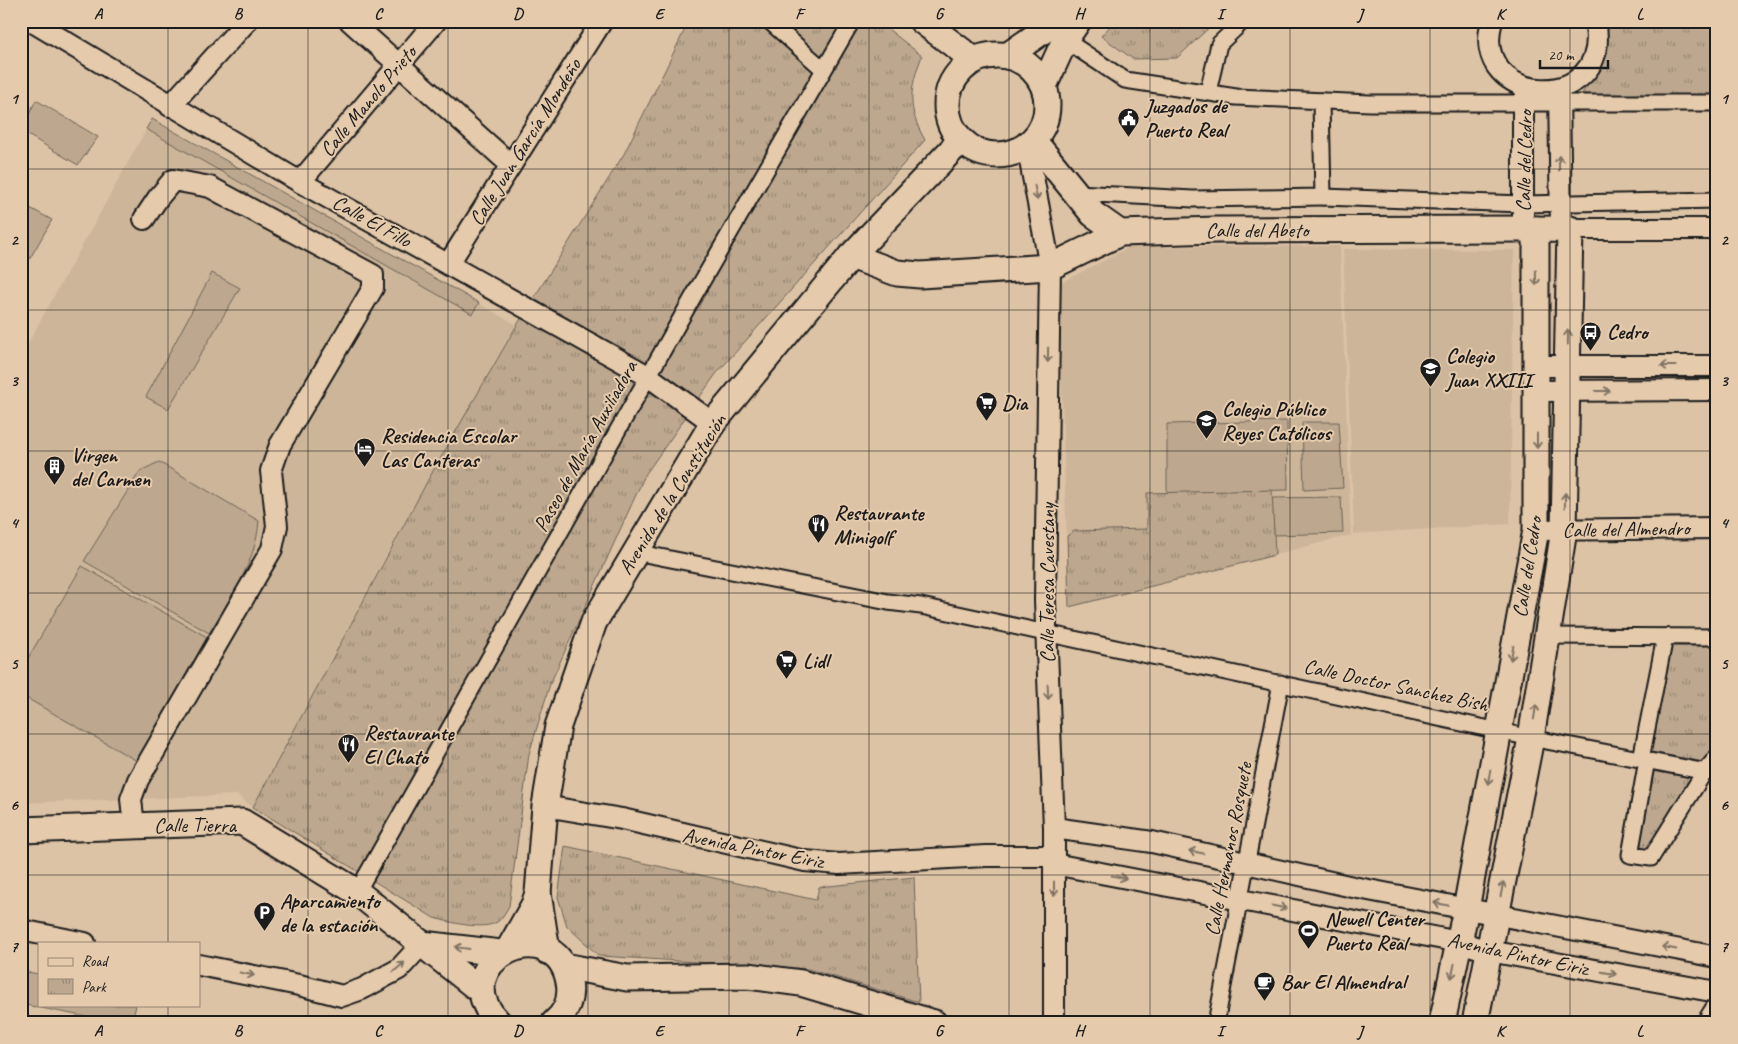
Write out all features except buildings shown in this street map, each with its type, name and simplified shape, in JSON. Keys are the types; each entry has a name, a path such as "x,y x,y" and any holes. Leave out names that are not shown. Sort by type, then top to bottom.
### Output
{"street":[{"path":"170,106 248,21"},
{"path":"350,21 511,165"},
{"name":"Calle Manolo Prieto","path":"300,182 436,21"},
{"name":"Calle Juan García Mondeño","path":"449,263 602,21"},
{"path":"769,21 823,69"},
{"name":"Paseo de María Auxiliadora","path":"357,892 648,376 852,21"},
{"path":"922,21 974,60"},
{"path":"1208,92 1219,44 1243,21"},
{"path":"1492,21 1490,47 1497,66 1526,95"},
{"path":"1559,95 1580,77 1591,62 1596,45 1595,21"},
{"name":"Calle El Fillo","path":"33,22 170,106 300,182 449,263 648,376 713,423"},
{"path":"1007,56 1067,28"},
{"path":"1067,28 1126,80 1236,97 1370,103 1526,95 1544,91 1559,95 1717,103"},
{"path":"1044,86 1067,28"},
{"path":"990,55 1007,56 1022,62 1035,72 1044,86 1047,100 1046,114 1042,128 1030,143 1015,152 994,155 973,149 961,140 952,128 947,113 947,97 952,82 974,60 990,55"},
{"name":"Calle del Cedro","path":"1442,1023 1466,909 1536,530 1537,366 1529,229 1523,204 1526,95"},
{"name":"Calle del Cedro","path":"1475,1023 1531,738 1564,530 1568,367 1565,229 1560,202 1559,95"},
{"path":"1320,100 1323,197"},
{"name":"Avenida de la Constitución","path":"482,992 484,978 490,964 505,951 534,906 538,892 545,806 558,726 594,622 713,423 851,256 961,140"},
{"path":"851,256 897,272 920,275 1050,267 1120,233 1094,214 1030,143"},
{"name":"Calle Teresa Cavestany","path":"1030,143 1050,267 1045,632 1054,828 1054,1023"},
{"path":"134,826 131,799 138,780 272,549 277,526 271,471 280,446 372,288 373,275 210,187 173,180 144,219"},
{"path":"1076,193 1193,199 1323,197 1523,204 1717,200"},
{"name":"Calle del Abeto","path":"1120,233 1216,230 1717,230"},
{"path":"1537,366 1717,366"},
{"path":"1537,390 1717,390"},
{"name":"Calle del Almendro","path":"1536,530 1717,528"},
{"name":"Calle Doctor Sanchez Bish","path":"635,552 888,602 920,606 1498,729 1531,738 1711,773"},
{"path":"1547,636 1717,637"},
{"path":"1665,637 1630,855 1651,858 1711,773 1717,758"},
{"name":"Calle Hermanos Rosquete","path":"1216,1023 1238,899 1247,863 1281,683"},
{"name":"Avenida Pintor Eiriz","path":"545,806 622,819 806,861 839,864 922,858 1054,860 1238,899 1459,942 1490,951 1717,992"},
{"name":"Calle Tierra","path":"21,830 242,822 357,892 482,992"},
{"name":"Avenida Pintor Eiriz","path":"1054,828 1152,842 1353,887 1717,957"},
{"name":"Avenida de la Constitución","path":"538,892 555,958 570,987 569,998"},
{"path":"21,930 80,942"},
{"path":"200,965 299,985 342,996 362,990 398,969 422,944 505,951 521,946 535,946 555,958 627,978 748,976 801,982 934,1023"},
{"path":"554,1023 562,1014 569,998 627,978"},
{"path":"482,992 485,1004 499,1023"},
{"path":"1707,1023 1717,1007"}],"shaded area":[{"path":"152,119 517,325 392,545 253,807 237,795 21,803 21,356"},
{"name":"Colegio Público Reyes Católicos","path":"1340,246 1351,535 1069,607 1058,284 1130,247"},
{"name":"Colegio Juan XXIII","path":"1343,249 1514,250 1510,524 1354,534"}],"green space":[{"path":"689,21 878,21 922,56 914,79 912,99 915,118 925,140 716,374 645,475 550,684 529,754 509,906 501,919 491,925 475,926 448,922 434,918 253,807 428,480 517,325 624,154"},
{"path":"1115,21 1216,21 1177,58 1133,59 1101,36"},
{"path":"1609,21 1717,21 1717,102 1582,94 1604,54"},
{"path":"36,100 98,137 78,165 21,131"},
{"path":"152,119 479,303 472,314 146,129"},
{"path":"21,203 52,220 21,274"},
{"path":"212,273 240,288 168,409 146,397"},
{"path":"1287,421 1288,490 1167,493 1167,424"},
{"path":"1302,422 1339,422 1343,488 1304,490"},
{"path":"159,462 259,521 253,551 241,580 209,633 84,561 140,471"},
{"path":"1272,490 1275,555 1069,607 1067,536 1074,531 1147,529 1147,493"},
{"path":"1341,497 1343,533 1274,535 1272,498"},
{"path":"82,566 207,637 137,761 21,695 21,670"},
{"path":"1672,646 1717,646 1717,746 1704,762 1651,752"},
{"path":"1651,771 1693,778 1649,851 1639,849"},
{"path":"565,846 816,900 819,887 914,877 919,1002 808,969 599,956 567,926 558,897"},
{"path":"21,971 38,974 38,1006 136,1006 132,1023 117,1023 21,1004"}],"place":[{"name":"Juzgados de Puerto Real","path":"1129,137"},
{"name":"Cedro","path":"1591,351"},
{"name":"Colegio Juan XXIII","path":"1430,387"},
{"name":"Dia","path":"986,422"},
{"name":"Colegio Público Reyes Católicos","path":"1206,440"},
{"name":"Residencia Escolar Las Canteras","path":"365,467"},
{"name":"Virgen del Carmen","path":"55,486"},
{"name":"Restaurante Minigolf","path":"818,544"},
{"name":"Lidl","path":"787,680"},
{"name":"Restaurante El Chato","path":"348,764"},
{"name":"Aparcamiento de la estación","path":"264,932"},
{"name":"Newell Center Puerto Real","path":"1309,950"},
{"name":"Bar El Almendral","path":"1265,1001"}]}
